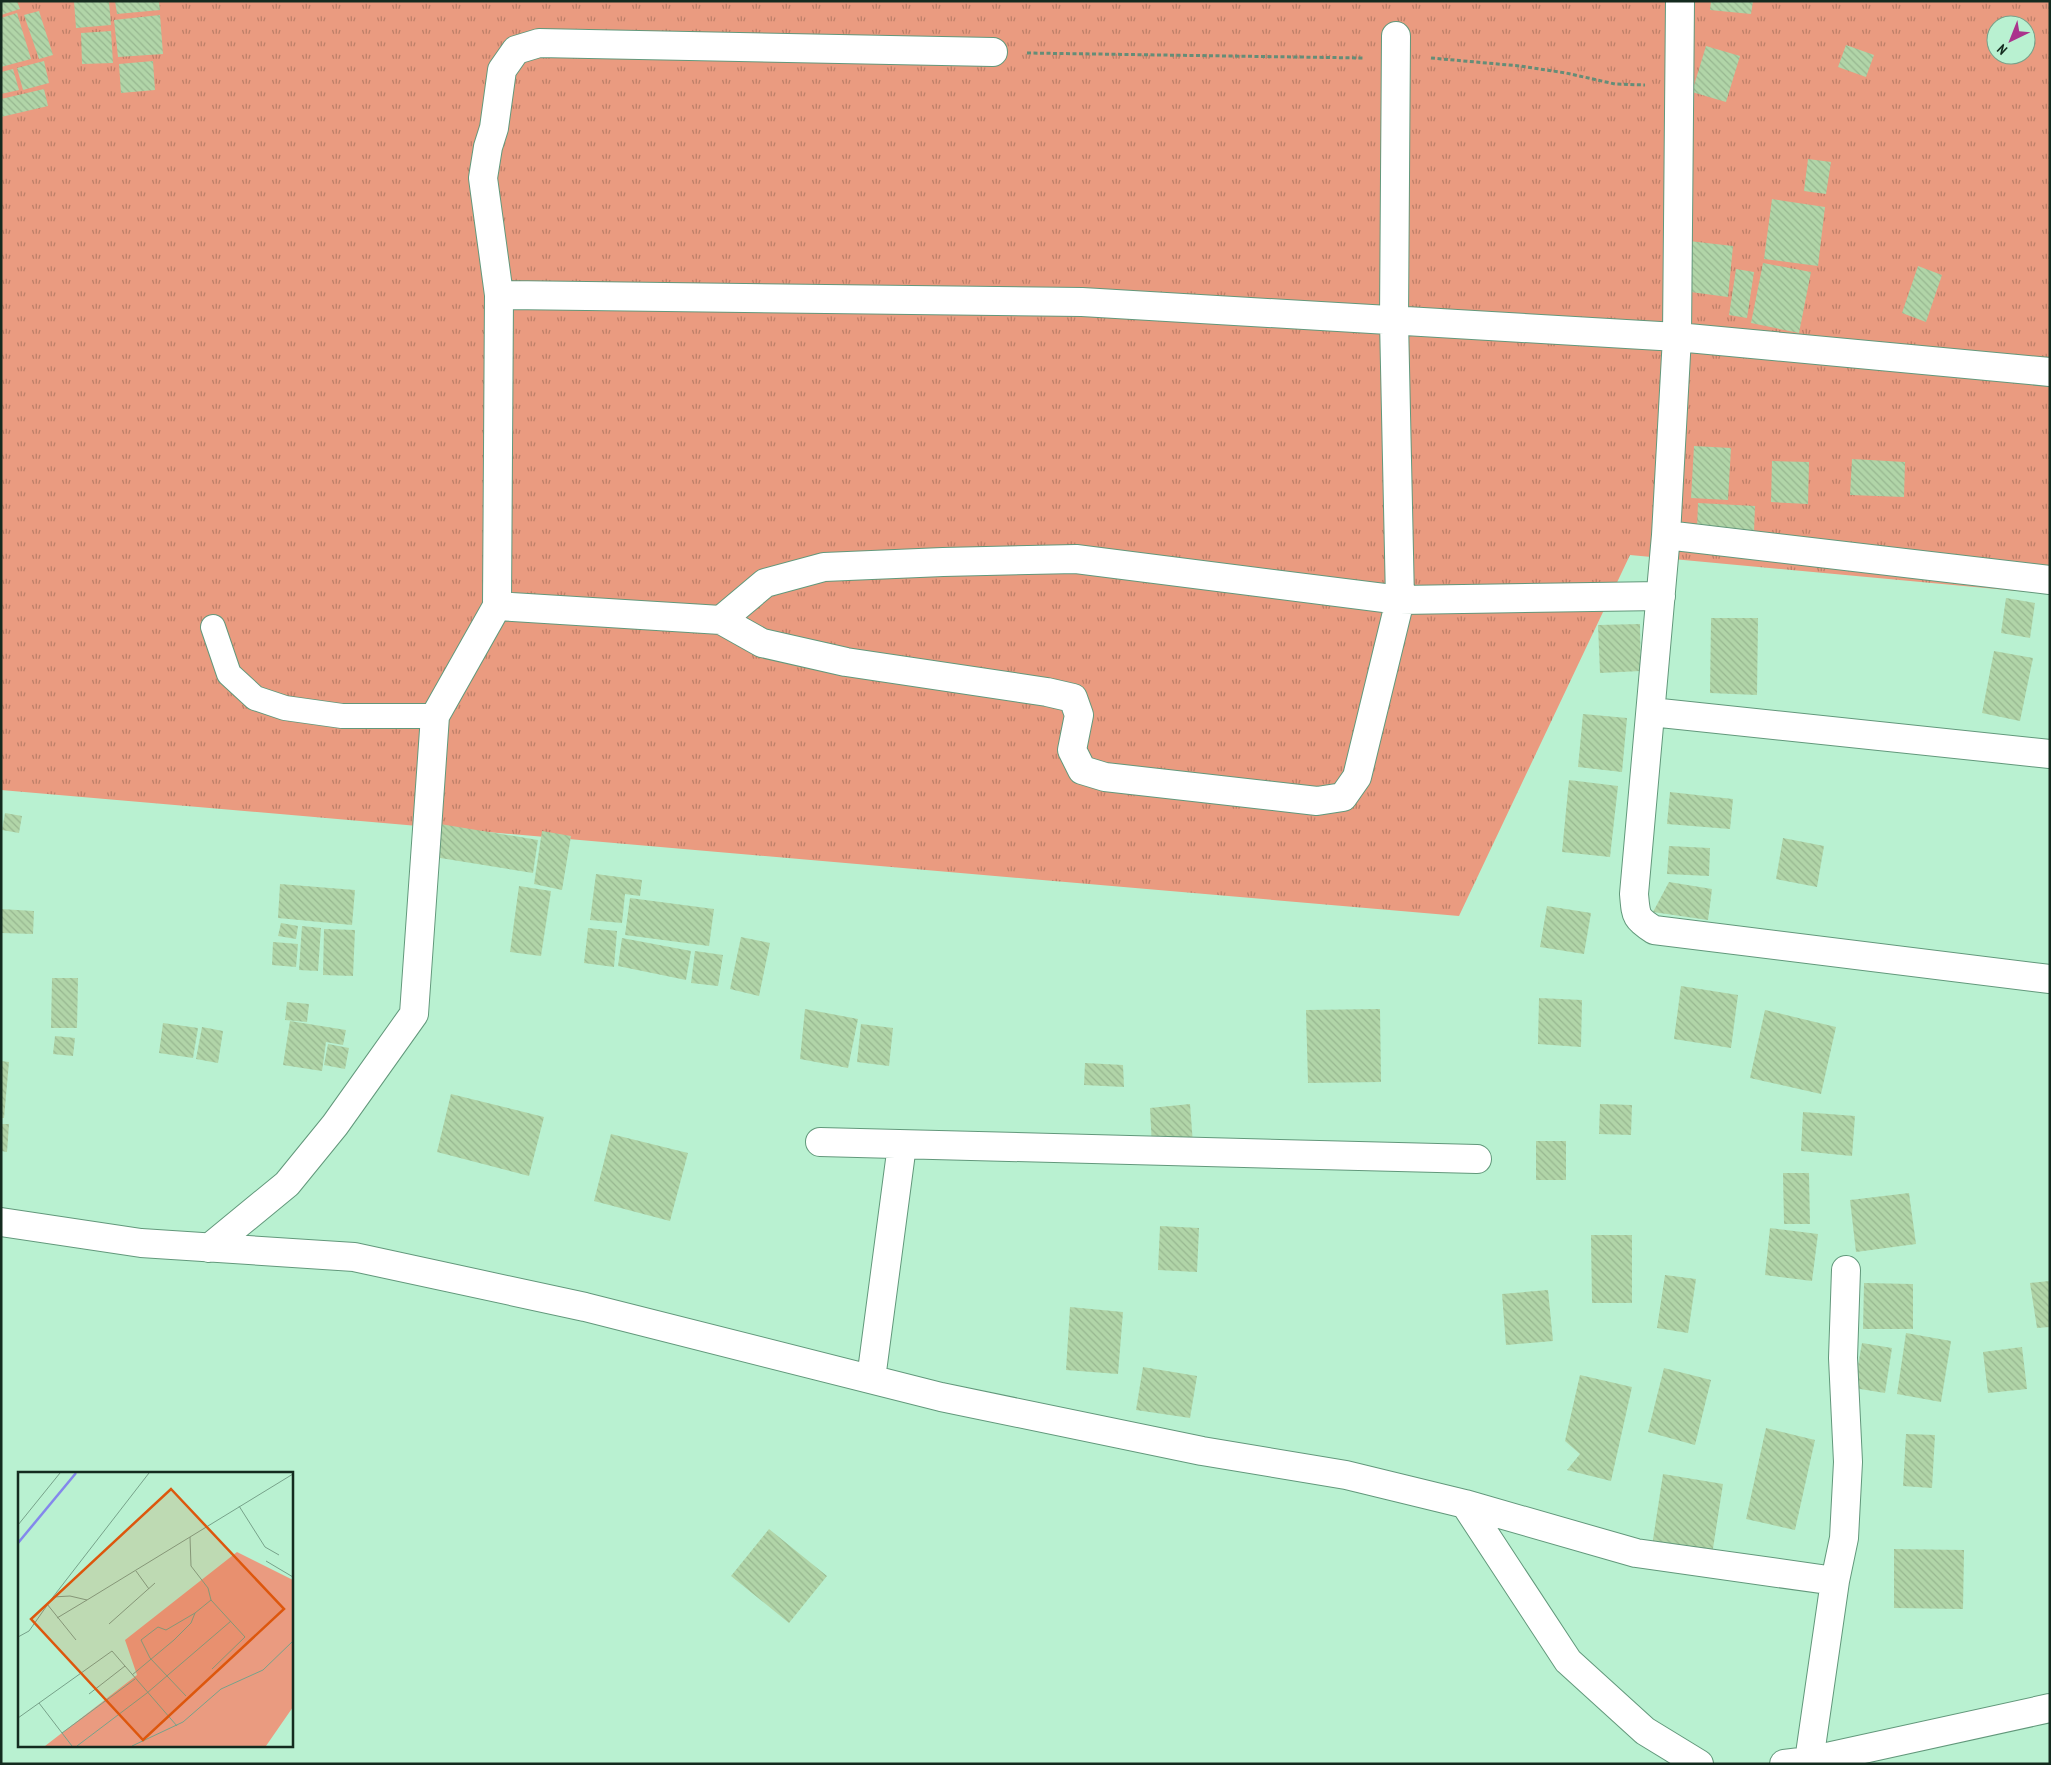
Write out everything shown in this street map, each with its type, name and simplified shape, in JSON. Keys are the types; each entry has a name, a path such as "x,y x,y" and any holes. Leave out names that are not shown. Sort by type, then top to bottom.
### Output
{"street":[{"path":"1680,1 1677,337 1666,535 1634,894 1636,913 1641,922 1654,930 2050,979"},
{"path":"209,1248 287,1184 335,1126 414,1014 435,716 497,606 499,295 483,178 498,106 498,89 502,70 516,50 539,43 994,52"},
{"path":"497,606 721,620 762,643 827,657 1047,692 1073,698 1079,715 1072,750 1082,770 1106,777 1317,801 1343,797 1357,777 1400,600 1394,320 1396,47"},
{"path":"499,295 1082,302 1677,337 2050,372"},
{"path":"1666,535 2050,580"},
{"path":"721,620 765,583 773,580 824,567 943,562 1076,559 1400,600 1661,596"},
{"path":"1651,712 2050,754"},
{"path":"820,1142 1477,1159"},
{"path":"871,1380 902,1145"},
{"path":"1,1222 141,1244 354,1257 585,1307 941,1397 1202,1451 1346,1475 1465,1504 1636,1553 1835,1581"},
{"path":"1846,1270 1843,1358 1848,1462 1844,1538 1797,1762 2050,1708"},
{"path":"1465,1504 1568,1661 1645,1731 1699,1764"}],"lane":[{"path":"213,627 229,674 254,698 285,708 342,716 435,716"}],"path":[{"path":"994,52 1396,47 1411,57 1520,66 1566,73 1615,84 1680,85"}],"green space":[{"path":"1,1 2050,1 2050,594 1630,555 1459,916 1,790"}],"building":[{"path":"1,1 17,1 20,9 1,15"},
{"path":"74,1 109,1 111,25 76,28"},
{"path":"115,1 159,1 160,10 117,14"},
{"path":"1711,1 1753,1 1751,14 1710,10"},
{"path":"39,11 53,55 39,59 24,15"},
{"path":"17,13 31,59 1,67 1,18"},
{"path":"160,15 163,54 118,57 114,20"},
{"path":"111,31 113,63 82,64 81,33"},
{"path":"1846,45 1874,55 1866,77 1838,67"},
{"path":"1706,46 1740,56 1726,102 1692,92"},
{"path":"44,61 49,83 23,90 17,68"},
{"path":"153,61 155,90 121,93 119,64"},
{"path":"13,69 19,90 1,94 1,72"},
{"path":"44,89 48,106 1,117 1,99"},
{"path":"1808,159 1831,162 1826,194 1804,191"},
{"path":"1772,199 1825,207 1818,266 1764,259"},
{"path":"1689,241 1733,246 1728,297 1683,291"},
{"path":"1763,263 1811,272 1799,333 1751,323"},
{"path":"1918,266 1942,275 1926,322 1902,313"},
{"path":"1736,269 1754,272 1747,318 1729,315"},
{"path":"1694,446 1731,448 1728,500 1691,498"},
{"path":"1852,459 1905,462 1904,497 1850,495"},
{"path":"1772,461 1809,462 1808,504 1771,502"},
{"path":"1698,503 1755,506 1754,532 1697,529"},
{"path":"2006,598 2035,603 2030,638 2001,633"},
{"path":"1711,618 1758,618 1757,695 1710,693"},
{"path":"1640,624 1641,671 1600,673 1598,625"},
{"path":"1994,651 2033,658 2020,721 1982,713"},
{"path":"1583,714 1627,718 1622,772 1578,767"},
{"path":"1569,780 1618,786 1610,857 1562,852"},
{"path":"1670,792 1733,799 1730,829 1667,824"},
{"path":"5,813 22,816 19,833 2,830"},
{"path":"440,824 538,840 533,873 434,857"},
{"path":"542,831 571,836 562,890 534,884"},
{"path":"1783,838 1824,846 1817,887 1776,879"},
{"path":"1669,846 1710,848 1709,876 1667,874"},
{"path":"596,874 642,880 640,896 625,894 622,923 590,920"},
{"path":"1669,882 1712,889 1708,920 1653,912"},
{"path":"280,884 355,890 352,925 278,918"},
{"path":"519,886 551,891 541,956 510,952"},
{"path":"630,898 714,909 709,946 625,935"},
{"path":"1547,906 1591,913 1584,954 1540,947"},
{"path":"1,909 34,911 33,934 1,933"},
{"path":"281,923 298,926 296,939 278,936"},
{"path":"302,926 321,928 318,971 299,970"},
{"path":"588,928 617,931 614,967 584,963"},
{"path":"324,929 355,930 353,976 323,975"},
{"path":"741,937 770,943 759,996 730,989"},
{"path":"622,938 691,951 686,980 618,966"},
{"path":"273,942 298,944 296,967 272,965"},
{"path":"695,951 723,955 718,986 691,983"},
{"path":"52,978 78,978 77,1028 51,1028"},
{"path":"1681,986 1738,995 1731,1048 1674,1039"},
{"path":"1539,998 1582,1000 1581,1047 1538,1044"},
{"path":"287,1002 309,1004 307,1022 285,1020"},
{"path":"805,1009 858,1019 848,1068 800,1059"},
{"path":"1380,1009 1381,1082 1308,1083 1306,1010"},
{"path":"1765,1010 1836,1027 1821,1094 1750,1078"},
{"path":"290,1021 346,1030 343,1045 326,1042 322,1071 283,1065"},
{"path":"163,1023 198,1028 193,1058 159,1053"},
{"path":"861,1024 893,1028 889,1066 857,1062"},
{"path":"202,1027 223,1031 218,1063 196,1059"},
{"path":"55,1036 75,1038 73,1056 53,1054"},
{"path":"328,1044 349,1048 345,1069 324,1065"},
{"path":"1,1061 9,1062 4,1118 1,1118"},
{"path":"1085,1063 1123,1065 1124,1087 1084,1085"},
{"path":"451,1094 544,1117 529,1176 437,1152"},
{"path":"1190,1104 1193,1144 1152,1147 1150,1108"},
{"path":"1600,1104 1632,1105 1631,1135 1599,1134"},
{"path":"1803,1112 1855,1116 1852,1156 1801,1151"},
{"path":"1,1124 9,1124 7,1152 1,1151"},
{"path":"611,1134 688,1153 670,1221 594,1201"},
{"path":"1536,1141 1566,1141 1566,1180 1536,1180"},
{"path":"1783,1173 1809,1173 1810,1224 1784,1224"},
{"path":"1909,1193 1916,1244 1856,1252 1850,1200"},
{"path":"1160,1226 1199,1228 1197,1272 1158,1270"},
{"path":"1770,1228 1818,1234 1812,1281 1765,1275"},
{"path":"1591,1235 1632,1235 1632,1303 1592,1303"},
{"path":"1665,1275 1696,1279 1688,1333 1657,1328"},
{"path":"2049,1281 2050,1327 2037,1328 2030,1283"},
{"path":"1864,1283 1913,1284 1913,1329 1863,1329"},
{"path":"1548,1290 1553,1341 1506,1345 1502,1294"},
{"path":"1070,1307 1123,1312 1118,1374 1066,1370"},
{"path":"1906,1333 1951,1341 1941,1402 1897,1394"},
{"path":"1862,1343 1892,1348 1885,1393 1854,1388"},
{"path":"2022,1347 2027,1389 1988,1393 1983,1352"},
{"path":"1143,1367 1197,1376 1190,1418 1136,1410"},
{"path":"1664,1368 1711,1380 1695,1445 1648,1432"},
{"path":"1580,1375 1632,1387 1611,1481 1567,1470 1580,1454 1565,1441"},
{"path":"1766,1428 1815,1440 1795,1530 1746,1519"},
{"path":"1906,1434 1935,1435 1932,1488 1903,1486"},
{"path":"1663,1474 1723,1484 1712,1555 1652,1546"},
{"path":"769,1529 827,1576 789,1623 731,1576"},
{"path":"1894,1549 1964,1550 1963,1609 1894,1608"}]}
